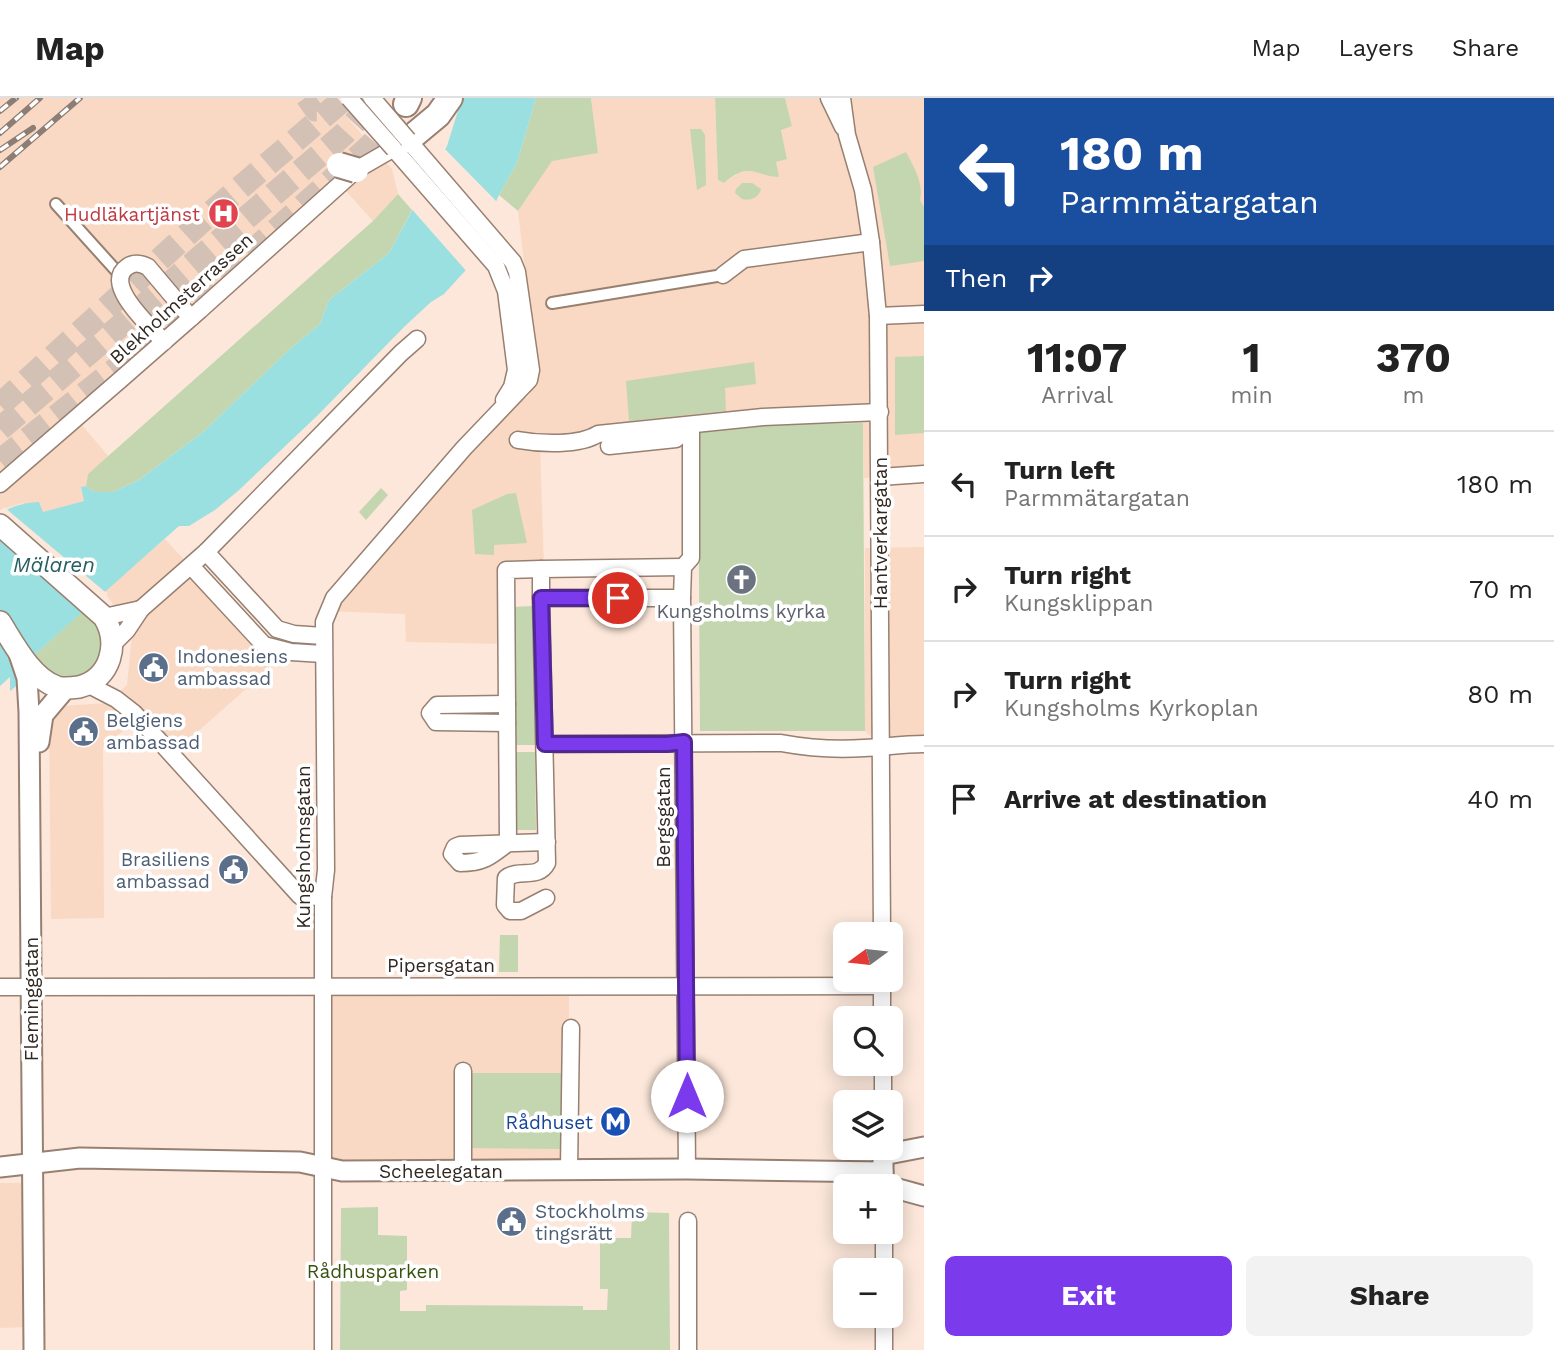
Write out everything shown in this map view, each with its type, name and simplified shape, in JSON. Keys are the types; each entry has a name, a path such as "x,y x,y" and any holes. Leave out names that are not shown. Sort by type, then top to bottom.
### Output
{"highway":[{"path":"401,145 438,115 450,98"}],"main road":[{"path":"0,525 102,615 110,626 113,644 106,668 87,684 65,689 56,687 31,675 0,622"}],"street":[{"path":"349,98 401,145"},
{"path":"372,98 401,145"},
{"name":"Hantverkargatan","path":"829,98 847,135"},
{"name":"Hantverkargatan","path":"842,98 847,135 863,190 878,316 882,922"},
{"name":"Blekholmsterrassen","path":"0,485 191,318 348,167 401,145"},
{"name":"Kungsholmsgatan","path":"323,1350 323,897 326,870 324,622 334,598 500,409 524,387 517,272 501,259 401,145"},
{"path":"56,204 120,275"},
{"path":"552,303 723,275 744,259 871,242"},
{"path":"164,342 124,295 119,283 120,275 134,264 141,263 148,267 191,318"},
{"path":"878,316 924,314"},
{"path":"113,644 127,630 141,609 206,552 417,339"},
{"path":"518,440 540,444 590,439 598,434 673,425 763,417 880,412"},
{"path":"609,446 676,439 691,425"},
{"name":"Bergsgatan","path":"687,1170 682,598 683,567 691,558 691,425"},
{"path":"880,477 924,474"},
{"path":"206,552 277,629 293,634 323,636"},
{"path":"191,566 264,645 292,652 323,654"},
{"path":"547,842 508,843 506,570 683,567"},
{"path":"541,569 547,863 543,870 537,873 509,875 506,878 505,905 510,911 520,911 546,898"},
{"path":"541,598 682,598"},
{"path":"102,615 141,609"},
{"path":"264,645 277,629"},
{"name":"Fleminggatan","path":"31,675 37,988"},
{"path":"87,684 116,699 134,713 300,896 323,897"},
{"name":"Fleminggatan","path":"34,1350 39,733 43,715 65,689"},
{"path":"507,704 437,705 429,713 436,722 507,723"},
{"path":"545,744 781,743 802,747 863,748 924,744"},
{"name":"Pipersgatan","path":"0,987 833,983"},
{"path":"569,1169 571,1028"},
{"path":"463,1071 463,1171"},
{"path":"885,1174 924,1147"},
{"name":"Scheelegatan","path":"0,1167 66,1158 94,1158 300,1162 342,1171 569,1169 885,1174"},
{"name":"Fleminggatan","path":"37,1163 46,1350"},
{"path":"903,1184 924,1196"},
{"path":"688,1221 688,1350"},
{"path":"884,1328 884,1350"}],"shaded area":[{"path":"0,98 330,98 392,169 398,194 373,221 345,190 82,425 109,457 88,474 86,486 81,487 84,501 43,513 22,503 0,510"},
{"path":"591,98 715,98 718,180 724,183 739,173 749,171 771,176 776,162 787,158 781,129 792,126 785,98 924,98 924,474 864,478 863,423 763,425 540,445 544,568 505,569 505,644 406,642 405,614 326,611 498,408 528,397 538,380 518,211 552,160 598,153"},
{"path":"165,539 264,646 270,668 171,755 138,718 103,748 104,918 51,919 49,722 62,706 108,703 127,685 132,633 104,591"},
{"path":"924,547 924,744 879,744 865,731 865,548"},
{"path":"569,986 569,1170 323,1170 324,987"},
{"path":"0,1183 22,1183 25,1327 0,1328"}],"green space":[{"path":"536,98 591,98 598,153 552,161 518,211 499,195 517,163"},
{"path":"715,98 785,98 792,126 781,130 787,159 776,162 779,177 746,171 724,183 718,180"},
{"path":"690,129 701,129 705,135 706,185 697,190"},
{"path":"906,152 921,188 920,200 924,207 924,261 890,266 873,167"},
{"path":"742,183 752,183 761,189 760,192 754,198 742,199 735,193"},
{"path":"398,194 412,210 389,253 329,300 320,324 203,432 139,480 113,492 94,492 86,486 88,474 373,221"},
{"path":"924,356 924,433 895,435 895,357"},
{"path":"754,362 756,384 725,388 726,411 629,421 626,381"},
{"path":"863,423 865,731 700,731 698,433 763,425"},
{"path":"381,488 388,495 366,520 359,512"},
{"path":"516,493 527,543 494,545 494,555 475,554 472,510 507,494"},
{"path":"532,606 536,745 515,745 512,607"},
{"path":"85,609 103,630 103,658 81,678 53,677 33,656"},
{"path":"515,752 535,752 536,830 516,830"},
{"path":"500,935 518,935 518,972 499,972"},
{"path":"473,1073 564,1073 564,1149 468,1148 468,1079"},
{"name":"Rådhusparken","path":"378,1207 378,1235 407,1236 407,1290 400,1291 400,1311 426,1311 426,1305 583,1306 583,1310 607,1310 608,1289 600,1289 600,1238 631,1238 632,1212 669,1213 670,1350 340,1350 341,1208"}],"water":[{"name":"Mälaren","path":"462,98 536,98 517,163 499,195 465,271 444,294 431,302 404,327 318,415 238,491 189,526 179,526 33,656 40,668 10,691 10,677 0,686 0,515 13,507 29,503 39,502 43,512 84,501 81,487 86,486 94,492 113,492 139,480 203,432 320,324 329,300 389,253 447,146"}],"pier":[{"path":"443,147 499,204 468,273 409,206"},
{"path":"4,507 108,593 87,612 0,540 0,511"}],"tunnel":[{"path":"305,98 315,112 328,112"},
{"path":"0,405 214,210 345,98"},
{"path":"0,429 344,134 377,98"},
{"path":"0,461 159,335 370,146 406,104"}],"railway":[{"path":"0,111 16,98"},
{"path":"0,133 40,98"},
{"path":"0,167 80,98"},
{"path":"0,150 33,128"}],"place":[{"name":"Hudläkartjänst","path":"223,214"},
{"name":"Kungsholms kyrka","path":"741,580"},
{"name":"Indonesiens ambassad","path":"154,667"},
{"name":"Belgiens ambassad","path":"83,731"},
{"name":"Brasiliens ambassad","path":"233,870"},
{"name":"Rådhuset","path":"616,1122"},
{"name":"Stockholms tingsrätt","path":"512,1222"}],"route":[{"path":"618,598 541,598 545,744 684,742 687,1096"}]}
